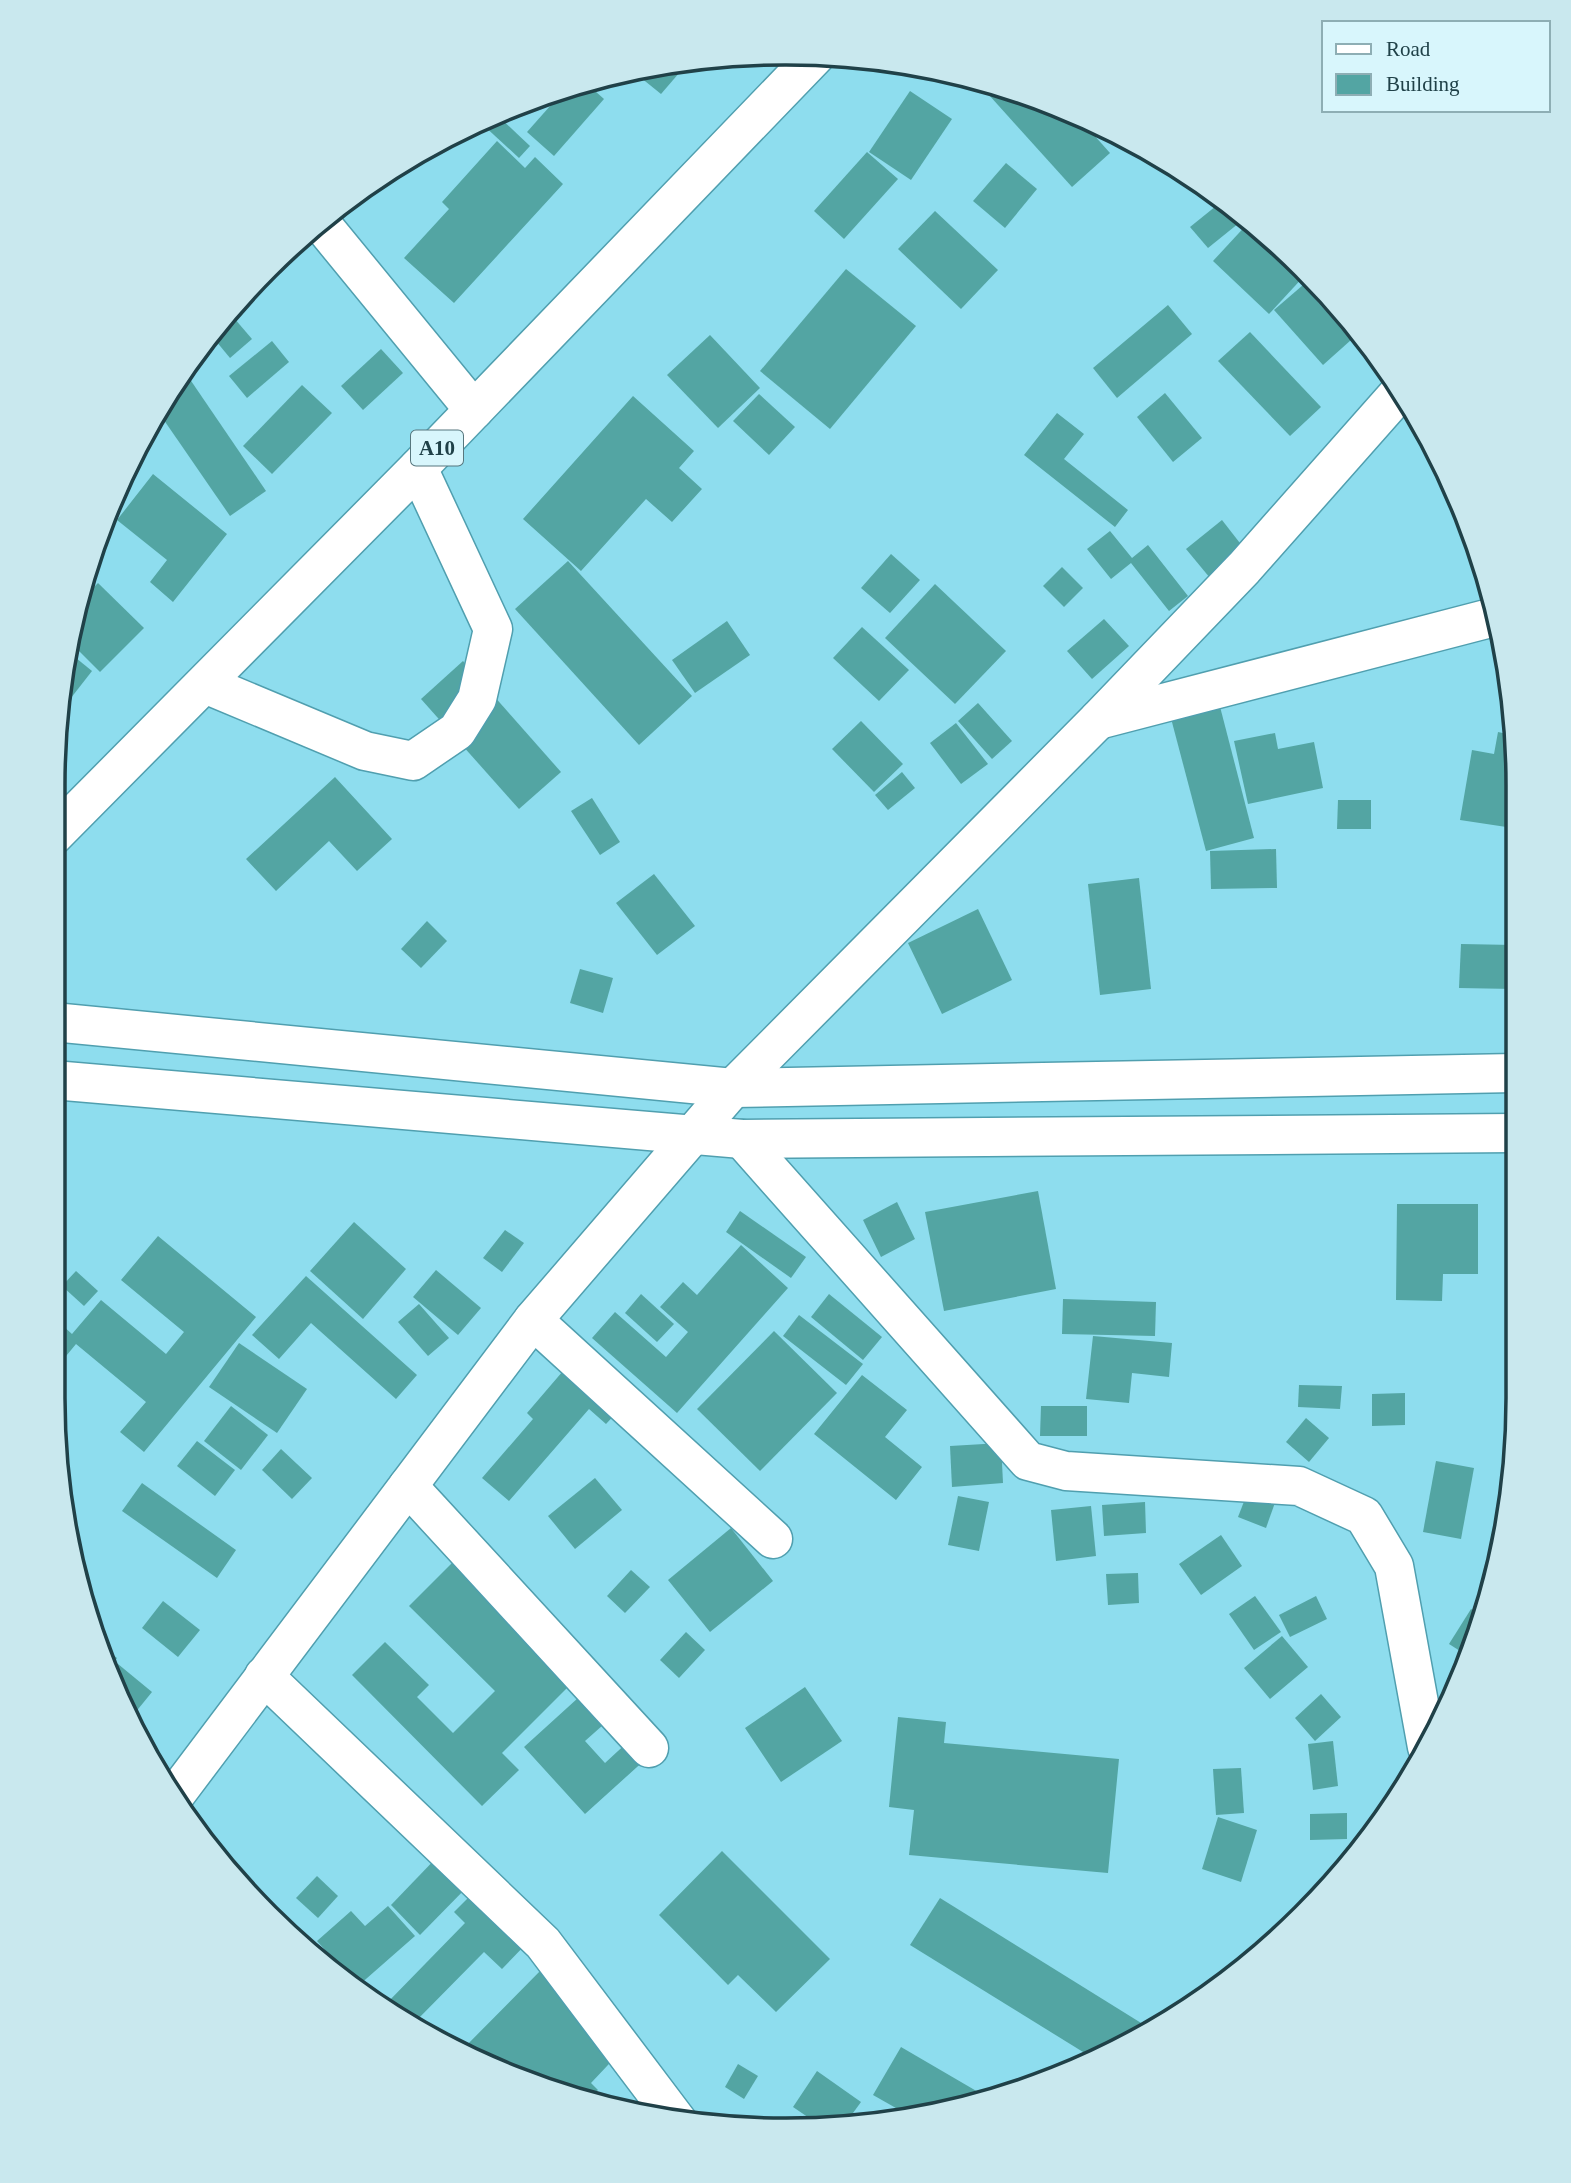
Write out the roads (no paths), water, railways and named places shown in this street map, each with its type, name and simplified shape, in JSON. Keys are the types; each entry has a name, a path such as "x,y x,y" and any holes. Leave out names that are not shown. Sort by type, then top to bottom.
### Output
{"main road":[{"name":"A10","path":"65,823 418,468 806,65"},
{"path":"327,230 474,410"},
{"path":"180,1789 533,1321 733,1088 1098,720 1244,568 1394,399"},
{"path":"205,684 365,751 412,761 457,731 477,699 494,629 418,468"},
{"path":"1098,720 1486,619"},
{"path":"65,1023 733,1088 1506,1073"},
{"path":"65,1081 742,1139 1506,1133"},
{"path":"742,1139 1028,1461 1066,1471 1299,1486 1364,1516 1394,1566 1427,1725"},
{"path":"533,1321 773,1539"},
{"path":"408,1486 649,1748"},
{"path":"264,1676 543,1943 667,2108"}]}
